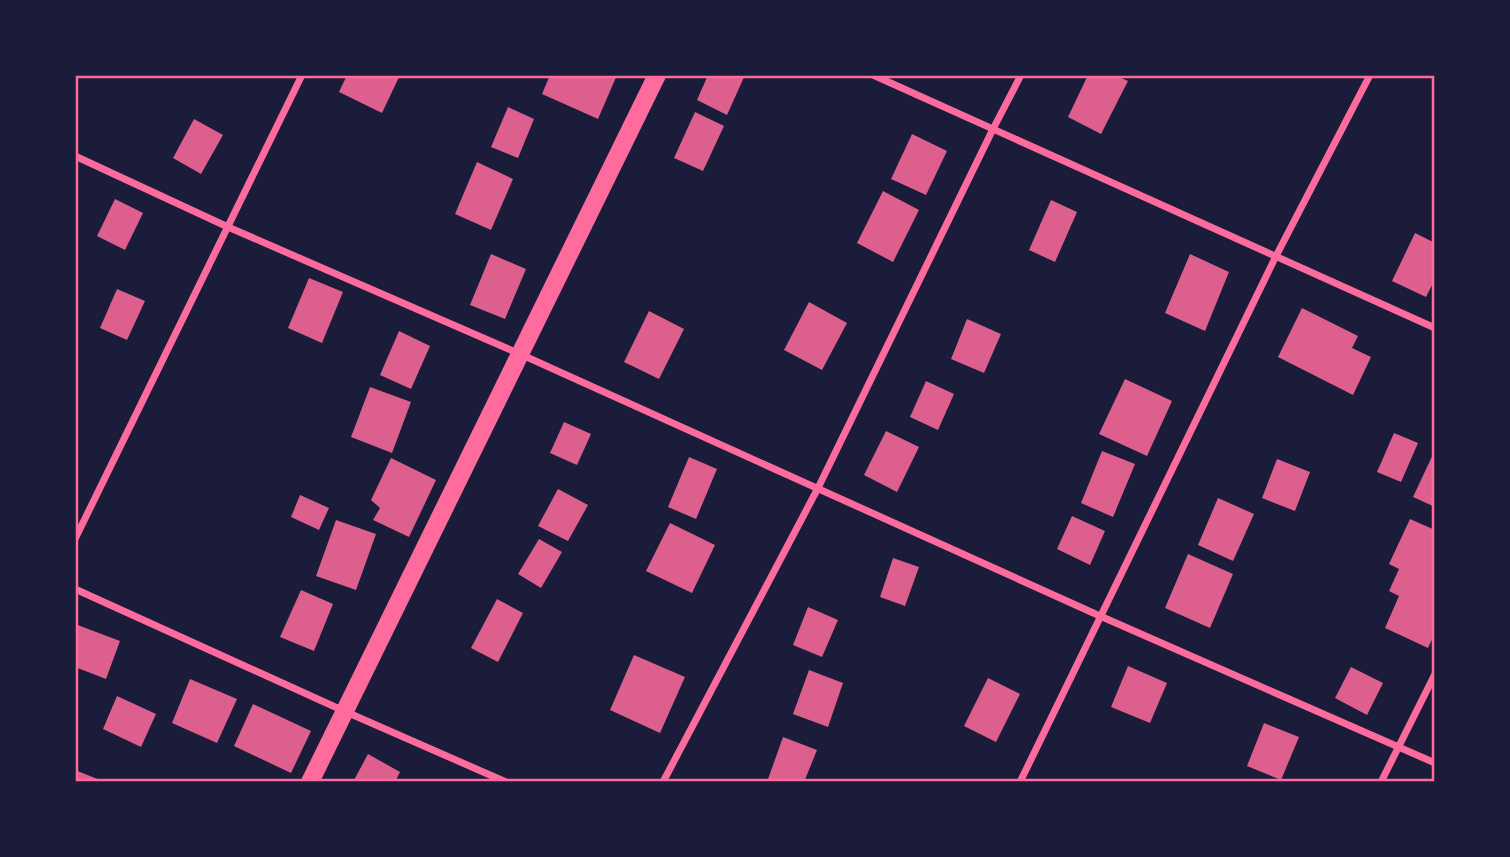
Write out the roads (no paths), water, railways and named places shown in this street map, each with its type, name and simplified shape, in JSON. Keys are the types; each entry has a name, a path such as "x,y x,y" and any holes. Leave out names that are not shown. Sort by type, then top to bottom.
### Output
{"main road":[{"path":"310,782 657,75"}],"street":[{"path":"75,539 302,75"},
{"path":"873,75 1435,328"},
{"path":"663,782 818,488 1021,75"},
{"path":"1020,782 1276,256 1370,75"},
{"path":"75,156 228,227 520,354 1100,616 1435,763"},
{"path":"75,589 506,782"},
{"path":"1381,782 1435,674"}]}
